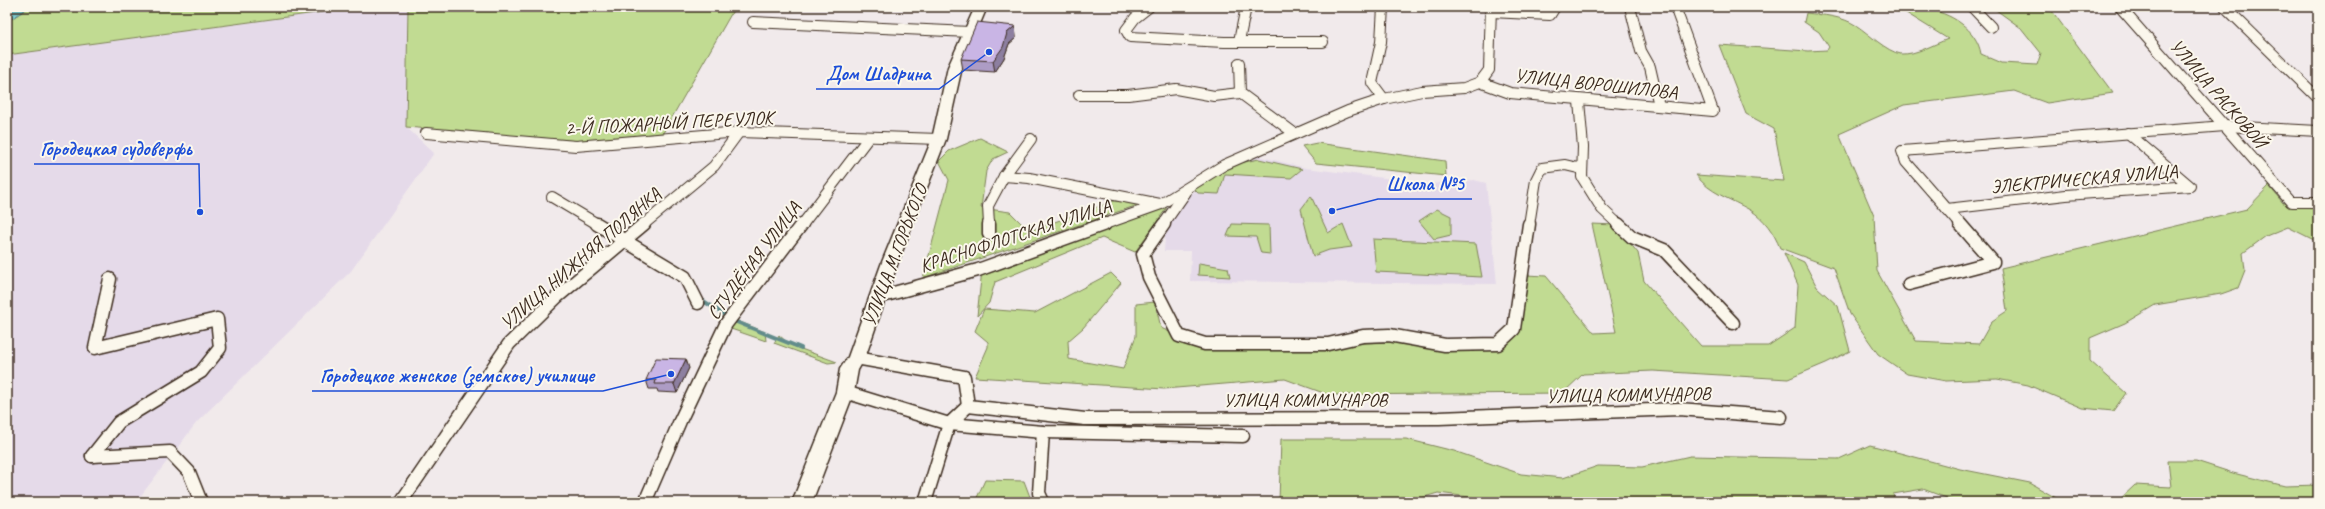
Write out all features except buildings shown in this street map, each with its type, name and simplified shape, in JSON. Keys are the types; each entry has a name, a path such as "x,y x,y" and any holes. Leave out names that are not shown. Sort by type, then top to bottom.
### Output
{"street":[{"name":"УЛИЦА М.ГОРЬКОГО","path":"802,502 845,392 849,369 856,358 879,297 890,262 939,139 955,67 981,7"},
{"path":"1150,7 1135,18 1126,30 1130,38 1323,42"},
{"path":"1240,41 1246,7"},
{"path":"1383,7 1381,42 1372,83 1384,99"},
{"path":"1079,95 1128,95 1176,89 1214,96 1240,93 1294,133 1348,110 1384,99 1422,91 1464,88 1480,82 1489,70 1491,9 1541,16 1550,15 1555,7"},
{"path":"1630,7 1641,51 1650,67 1659,106"},
{"name":"УЛИЦА ВОРОШИЛОВА","path":"1480,82 1510,93 1713,112 1675,7"},
{"path":"1972,7 1991,27"},
{"name":"УЛИЦА РАСКОВОЙ","path":"2120,7 2291,202 2318,202"},
{"path":"2226,7 2318,98"},
{"path":"753,22 970,32"},
{"path":"1239,63 1240,93"},
{"path":"1579,100 1583,147 1582,177 1602,209 1632,237 1664,250 1733,323"},
{"path":"1909,284 1993,262 1906,162 1902,151 2225,126 2318,131"},
{"name":"2-Й ПОЖАРНЫЙ ПЕРЕУЛОК","path":"426,133 576,146 739,132 939,139"},
{"name":"УЛИЦА НИЖНЯЯ ПОЛЯНКА","path":"402,502 509,344 557,297 714,166 739,132"},
{"name":"КРАСНОФЛОТСКАЯ УЛИЦА","path":"879,297 978,270 1161,204 1224,165 1294,133"},
{"name":"ЭЛЕКТРИЧЕСКАЯ УЛИЦА","path":"1947,209 2066,195 2190,186 2128,133"},
{"name":"СТУДЁНАЯ УЛИЦА","path":"645,502 683,414 726,324 869,137"},
{"path":"989,234 988,206 1004,176 1030,139"},
{"name":"КРАСНОФЛОТСКАЯ УЛИЦА","path":"1187,189 1143,254 1149,277 1180,336 1206,344 1328,344 1364,336 1389,335 1445,345 1498,344 1514,329 1536,180 1542,168 1565,165 1582,169"},
{"name":"КРАСНОФЛОТСКАЯ УЛИЦА","path":"1004,176 1029,178 1161,204"},
{"path":"552,197 685,277 698,303"},
{"path":"110,279 96,348 217,319 220,348 201,372 119,422 92,456 170,452 189,472 201,502"},
{"path":"856,358 964,377 968,406 949,424 925,502"},
{"name":"УЛИЦА КОММУНАРОВ","path":"845,392 949,424 1043,432 1243,436"},
{"name":"УЛИЦА КОММУНАРОВ","path":"968,406 1085,419 1439,418 1678,409 1781,417"},
{"path":"1043,432 1039,493 1043,502"}],"shaded area":[{"path":"360,7 408,7 406,127 434,153 351,271 197,422 136,502 7,502 7,55"},
{"path":"1258,156 1306,168 1431,184 1474,180 1486,183 1497,284 1190,281 1191,251 1164,251 1166,224 1186,198 1224,169"}],"green space":[{"path":"29,7 360,7 7,55 7,22"},
{"path":"408,7 735,7 663,133 577,141 406,127"},
{"path":"1992,7 2049,7 2113,93 2047,103 2014,91 1904,105 1839,134 1874,216 1877,271 1916,341 1979,344 1992,321 2007,311 2001,268 2247,209 2269,186 2283,203 2318,209 2318,242 2288,227 2266,236 2243,253 2245,270 2238,288 2221,294 2155,305 2125,323 2090,338 2090,361 2126,393 2113,411 2082,408 2028,385 1997,379 1946,381 1907,374 1878,354 1850,314 1834,268 1780,248 1772,231 1760,217 1707,187 1696,175 1784,181 1774,129 1746,114 1719,45 1808,51 1827,50 1829,47 1819,32 1804,22 1806,13 1832,16 1845,20 1857,26 1878,42 1896,53 1913,53 1948,39 1903,11 1925,9 1944,14 1961,23 1974,37 1981,54 2002,63 2037,65 2041,53 2021,28"},
{"path":"980,138 1008,152 993,159 986,171 981,208 1010,212 1029,231 1114,201 1144,203 923,278 949,180 939,161 949,151"},
{"path":"1317,143 1445,161 1446,176 1316,163 1302,146"},
{"path":"1259,159 1302,169 1291,178 1225,174 1219,194 1198,193 1194,189 1230,165"},
{"path":"1311,196 1328,233 1343,224 1352,247 1329,250 1313,256 1301,209"},
{"path":"1166,206 1166,209 1135,252 1102,238 995,282 989,303 977,316 982,270"},
{"path":"1437,209 1451,216 1451,235 1434,239 1419,221"},
{"path":"1232,224 1269,225 1270,254 1261,253 1256,237 1227,236"},
{"path":"1592,224 1615,225 1638,253 1644,281 1701,346 1768,346 1795,328 1798,285 1784,253 1804,262 1817,287 1838,306 1850,351 1788,379 1653,371 1583,374 1563,393 1329,395 1285,379 1164,389 975,377 988,347 988,342 975,331 984,309 1035,313 1111,273 1121,283 1083,328 1068,341 1069,359 1123,369 1136,336 1136,304 1155,302 1161,328 1203,347 1400,342 1442,350 1494,350 1507,345 1520,323 1526,275 1546,276 1594,333 1616,332"},
{"path":"1373,239 1476,244 1482,277 1376,272"},
{"path":"1199,263 1228,268 1230,277 1198,275"},
{"path":"733,319 765,332 766,341 728,328"},
{"path":"779,335 790,345 837,362 828,363 774,343"},
{"path":"1281,439 1406,439 1454,451 1521,474 1563,478 1598,466 1642,467 1690,456 1839,459 1870,445 1960,469 2030,483 2063,502 1957,502 1923,489 1893,494 1895,502 1509,502 1438,493 1407,502 1279,502"},
{"path":"2168,461 2196,461 2233,473 2285,486 2318,485 2318,502 2117,502 2135,485 2171,487"},
{"path":"985,480 1024,481 1032,502 975,502"}],"water":[{"path":"7,7 29,7 7,22"}],"waterway":[{"path":"702,300 734,321 801,348"}],"place":[{"name":"Дом Шадрина","path":"989,52"},
{"name":"Школа №5","path":"1332,211"},
{"name":"Городецкая судоверфь","path":"200,212"},
{"name":"Городецкое женское (земское) училище","path":"671,374"}]}
